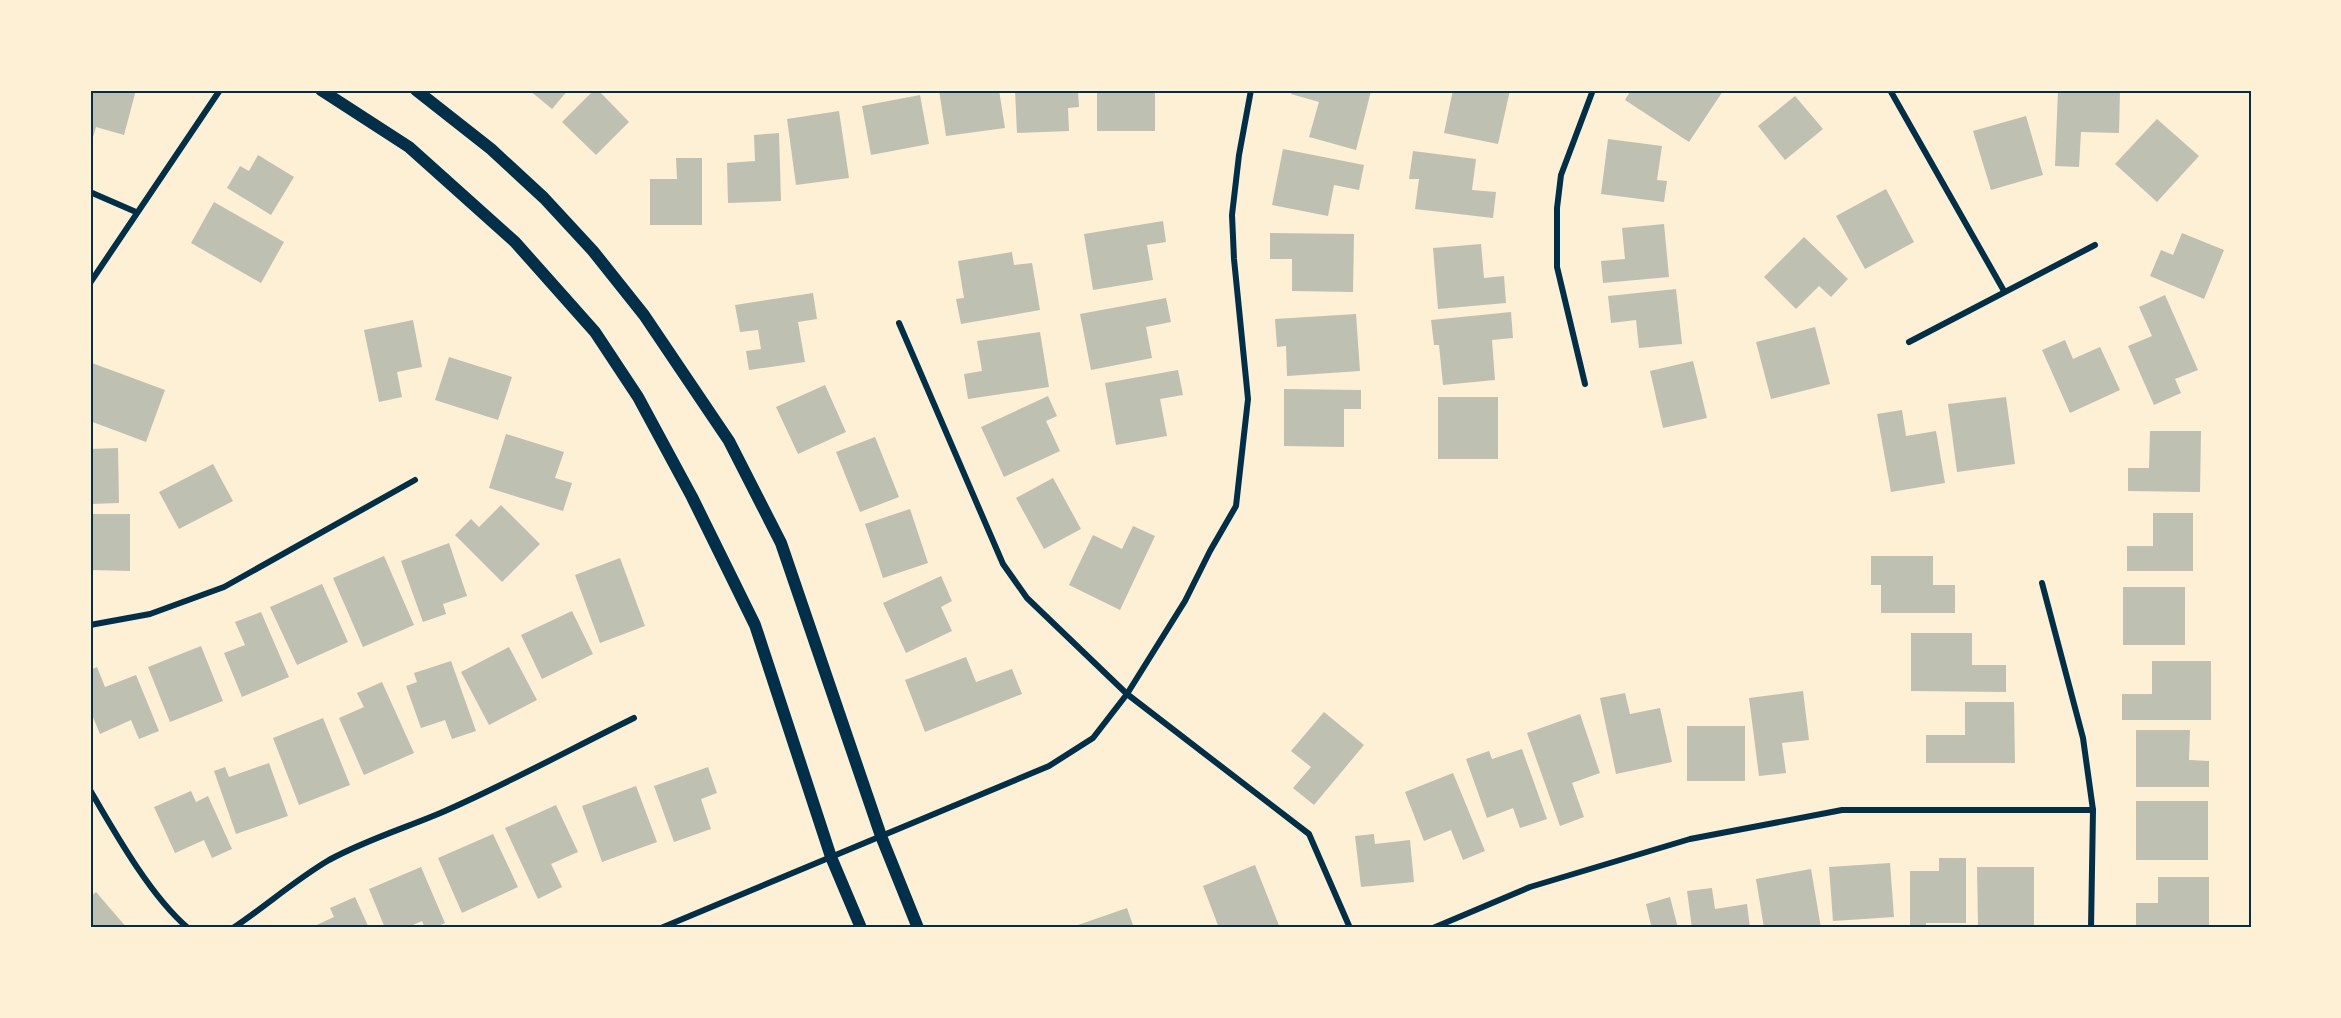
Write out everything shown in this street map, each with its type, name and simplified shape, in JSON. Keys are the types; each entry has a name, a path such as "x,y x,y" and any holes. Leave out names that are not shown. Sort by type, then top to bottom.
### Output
{"main road":[{"path":"321,90 409,147 515,242 595,332 638,397 692,497 755,626 831,857 861,928"},
{"path":"416,90 491,149 544,198 593,251 644,315 729,441 782,543 880,836 918,928"}],"street":[{"path":"90,283 220,90"},
{"path":"661,928 1049,766 1093,738 1127,694 1185,601 1236,506 1248,399 1234,260 1232,215 1239,155 1251,90"},
{"path":"1585,384 1557,267 1557,208 1561,175 1593,90"},
{"path":"1890,90 2004,291"},
{"path":"90,192 136,212"},
{"path":"1909,342 2095,245"},
{"path":"899,323 1003,564 1027,598 1127,694 1309,834 1350,928"},
{"path":"90,625 150,614 224,587 415,480"},
{"path":"2042,583 2083,738 2093,810 2091,928"},
{"path":"233,928 295,881 331,860 379,837 439,813 634,718"},
{"path":"90,790 160,899 188,928"},
{"path":"1433,928 1530,887 1690,839 1842,810 2093,810"}],"building":[{"path":"90,90 136,90 124,135 96,127 93,137 90,137"},
{"path":"529,90 568,90 552,109"},
{"path":"594,90 598,90 629,122 596,155 562,122"},
{"path":"939,90 999,90 1005,128 946,136"},
{"path":"1015,90 1078,90 1079,107 1068,108 1069,131 1017,133"},
{"path":"1097,90 1155,90 1155,131 1097,131"},
{"path":"1292,90 1371,91 1356,150 1309,137 1319,102 1291,94"},
{"path":"1453,90 1510,90 1498,144 1444,133"},
{"path":"1631,90 1723,91 1689,142 1625,100"},
{"path":"2058,90 2120,90 2119,133 2081,132 2079,167 2055,166"},
{"path":"920,95 929,144 871,155 862,106"},
{"path":"1795,96 1823,129 1785,160 1758,126"},
{"path":"839,111 849,178 796,185 787,119"},
{"path":"2026,116 2043,175 1991,190 1973,131"},
{"path":"2157,119 2199,156 2157,202 2115,164"},
{"path":"779,133 781,201 728,203 727,163 755,161 754,135"},
{"path":"1608,139 1662,146 1657,180 1667,181 1664,202 1601,194"},
{"path":"1283,149 1364,165 1359,190 1334,185 1328,216 1272,205"},
{"path":"1413,151 1476,159 1472,190 1496,192 1493,218 1415,209 1419,179 1409,179"},
{"path":"258,155 294,177 271,215 227,188 240,166 249,171"},
{"path":"676,158 702,158 702,225 650,225 650,179 677,179"},
{"path":"1886,189 1914,242 1865,269 1836,216"},
{"path":"214,202 284,242 261,283 191,243"},
{"path":"1163,221 1166,242 1147,245 1153,280 1093,290 1084,234"},
{"path":"1664,224 1669,277 1603,283 1601,261 1625,259 1622,228"},
{"path":"1270,233 1354,234 1353,292 1292,291 1292,259 1270,259"},
{"path":"2182,233 2224,250 2204,299 2150,276 2161,250 2173,255"},
{"path":"1804,237 1848,279 1831,297 1819,286 1796,309 1764,277"},
{"path":"1481,244 1484,278 1504,276 1506,303 1438,309 1433,248"},
{"path":"1012,252 1014,265 1032,263 1040,310 961,324 956,299 964,298 958,261"},
{"path":"1676,289 1682,344 1639,348 1636,320 1611,323 1608,296"},
{"path":"813,293 817,319 798,322 805,362 749,370 746,351 761,349 758,330 740,332 735,305"},
{"path":"2165,295 2198,370 2175,379 2181,393 2154,405 2128,346 2152,336 2139,307"},
{"path":"1166,298 1171,322 1146,327 1152,358 1091,370 1080,314"},
{"path":"1511,312 1513,338 1492,340 1495,380 1443,385 1439,345 1434,345 1431,320"},
{"path":"1356,314 1360,371 1287,376 1286,346 1277,347 1275,319"},
{"path":"413,320 422,367 397,372 402,397 379,402 364,330"},
{"path":"1815,327 1830,384 1771,399 1756,342"},
{"path":"1040,332 1049,387 968,399 964,374 982,371 977,341"},
{"path":"2065,340 2073,359 2100,347 2120,390 2070,413 2042,350"},
{"path":"449,357 512,377 498,420 435,400"},
{"path":"1693,361 1707,418 1663,428 1650,371"},
{"path":"92,363 165,390 146,442 90,421"},
{"path":"1178,370 1183,395 1160,399 1167,436 1116,445 1105,383"},
{"path":"825,385 846,432 798,454 776,407"},
{"path":"1284,389 1361,390 1361,409 1344,409 1344,447 1284,446"},
{"path":"1048,396 1057,416 1046,421 1060,451 1004,477 981,427"},
{"path":"1438,397 1498,397 1498,459 1438,459"},
{"path":"2006,397 2015,464 1957,472 1948,404"},
{"path":"1902,410 1906,436 1936,431 1945,483 1891,492 1877,414"},
{"path":"2150,431 2201,431 2200,492 2128,491 2128,468 2149,468"},
{"path":"506,434 564,452 555,478 572,483 563,511 489,488"},
{"path":"875,437 899,497 860,512 836,452"},
{"path":"118,448 119,503 90,504 90,449"},
{"path":"213,464 233,501 179,529 159,492"},
{"path":"1053,478 1081,529 1044,549 1016,498"},
{"path":"501,505 540,544 502,582 455,535 471,519 479,527"},
{"path":"910,509 928,563 883,578 865,524"},
{"path":"2153,513 2193,513 2193,571 2127,571 2127,546 2153,546"},
{"path":"90,514 130,514 130,571 90,570"},
{"path":"1133,526 1155,536 1120,610 1069,585 1093,535 1122,549"},
{"path":"449,543 467,596 443,604 446,614 423,622 401,561"},
{"path":"384,556 414,625 363,647 333,578"},
{"path":"1871,556 1933,556 1933,585 1955,585 1955,613 1881,613 1881,585 1871,585"},
{"path":"620,558 645,626 600,643 575,575"},
{"path":"941,576 952,601 941,607 952,631 906,653 883,603"},
{"path":"322,584 348,642 297,665 270,607"},
{"path":"2123,587 2185,587 2185,645 2123,645"},
{"path":"572,611 593,654 542,679 521,635"},
{"path":"261,612 289,677 242,697 224,653 245,645 235,622"},
{"path":"1911,633 1972,633 1972,665 2006,665 2006,692 1911,691"},
{"path":"201,646 223,701 170,722 148,667"},
{"path":"509,647 537,700 489,725 461,672"},
{"path":"966,657 976,682 1012,669 1022,694 925,732 905,680"},
{"path":"451,661 476,731 452,739 445,720 421,728 406,686 417,682 414,673"},
{"path":"2152,661 2211,661 2211,720 2122,720 2122,694 2152,694"},
{"path":"97,667 105,687 136,675 159,731 139,739 131,720 100,734 90,710 90,670"},
{"path":"382,682 414,753 364,775 339,718 364,707 357,693"},
{"path":"1803,691 1809,740 1782,743 1786,773 1759,776 1749,698"},
{"path":"1625,693 1630,714 1660,708 1672,762 1616,774 1600,698"},
{"path":"1965,702 2014,702 2015,763 1926,763 1926,735 1965,735"},
{"path":"1324,712 1364,745 1314,805 1293,788 1311,767 1291,751"},
{"path":"1580,714 1600,773 1572,783 1584,817 1560,826 1527,733"},
{"path":"323,718 350,785 299,805 273,738"},
{"path":"1687,726 1745,726 1745,781 1687,781"},
{"path":"2136,730 2190,730 2189,760 2209,761 2209,787 2136,787"},
{"path":"1522,749 1547,819 1520,828 1513,808 1487,818 1466,759 1489,751 1492,759"},
{"path":"269,763 288,816 236,834 214,771 225,767 229,777"},
{"path":"708,767 717,793 701,799 711,829 674,842 654,786"},
{"path":"1453,773 1485,851 1463,860 1451,830 1424,841 1405,792"},
{"path":"636,786 657,842 602,862 582,806"},
{"path":"191,791 196,802 208,796 232,849 212,858 204,840 175,853 154,807"},
{"path":"2136,801 2208,801 2208,860 2136,860"},
{"path":"556,805 578,852 551,864 562,887 538,899 505,828"},
{"path":"493,834 518,887 462,913 438,858"},
{"path":"1374,834 1375,844 1410,840 1414,882 1361,887 1355,836"},
{"path":"1939,858 1966,858 1966,923 1926,923 1926,928 1910,928 1910,871 1939,871"},
{"path":"1890,863 1894,917 1833,921 1829,867"},
{"path":"1255,865 1280,928 1219,928 1203,886"},
{"path":"421,867 445,923 434,928 425,928 422,921 406,928 385,928 369,889"},
{"path":"1977,867 2034,867 2034,926 1978,926"},
{"path":"1811,869 1821,928 1764,928 1756,879"},
{"path":"2158,877 2209,877 2209,928 2136,928 2136,903 2158,903"},
{"path":"1712,888 1715,909 1747,904 1750,928 1692,928 1687,891"},
{"path":"96,892 127,928 90,928 90,897"},
{"path":"355,897 369,928 310,928 334,917 330,908"},
{"path":"1670,897 1678,928 1641,928 1651,925 1646,904"},
{"path":"1127,908 1134,928 1079,928 1078,925"}]}
